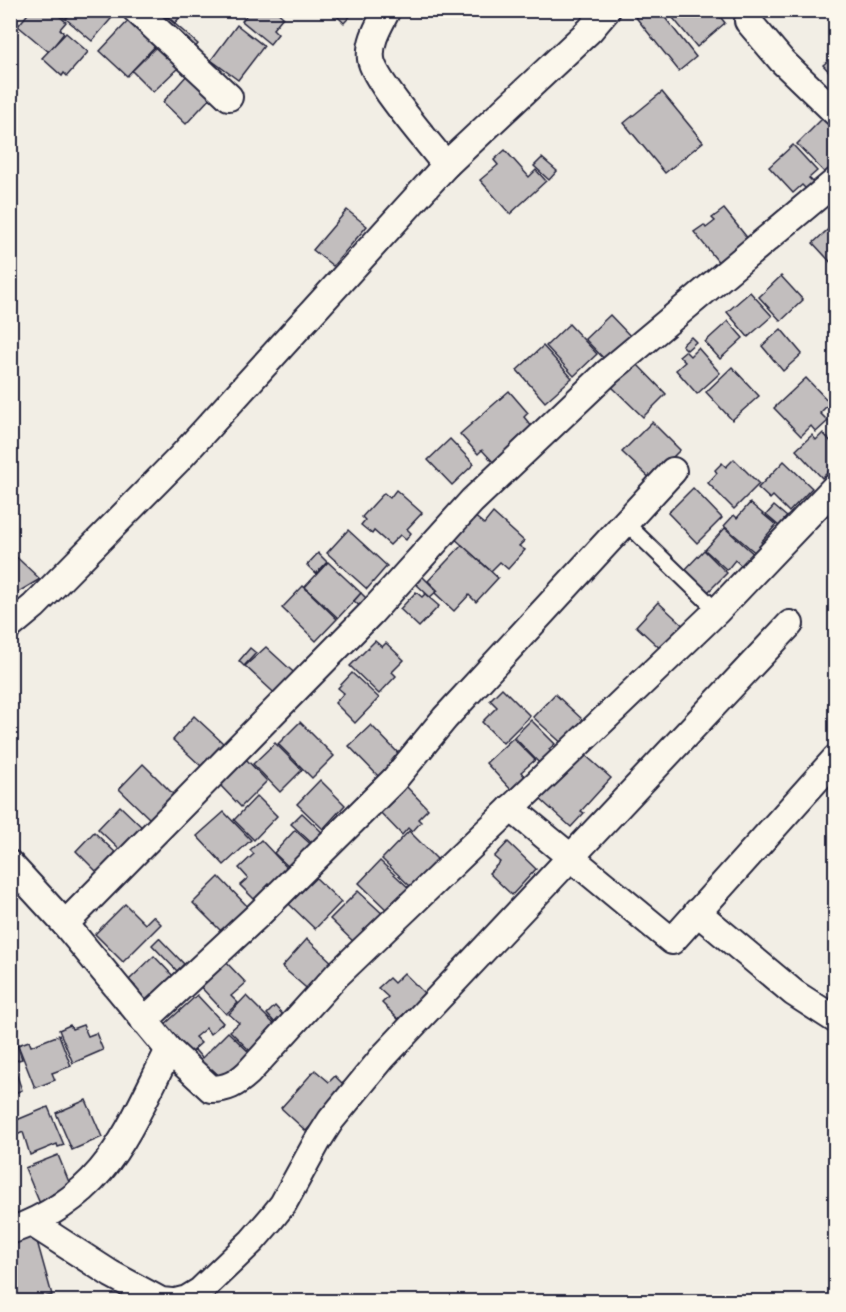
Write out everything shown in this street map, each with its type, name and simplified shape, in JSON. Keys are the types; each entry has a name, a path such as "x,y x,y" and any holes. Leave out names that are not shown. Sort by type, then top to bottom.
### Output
{"street":[{"path":"136,10 228,97"},
{"path":"387,10 371,45 373,68 446,165"},
{"path":"10,626 34,606 179,459 446,165 590,30 607,10"},
{"path":"748,21 782,61 836,113"},
{"path":"65,924 371,613 472,501 608,372 836,181"},
{"path":"144,1021 257,916 394,780 445,718 673,471"},
{"path":"10,864 65,924 169,1050 211,1089 224,1089 237,1083 337,975 717,611 836,486"},
{"path":"21,1227 161,1300 174,1302 187,1299 200,1291 252,1241 283,1204 316,1142 383,1057 790,624"},
{"path":"511,808 672,941 836,758"},
{"path":"697,912 794,993 836,1020"},
{"path":"21,1227 63,1207 94,1180 118,1149 169,1050"}],"lane":[{"path":"625,522 717,611"}],"building":[{"path":"31,10 52,10 66,22 60,29 64,33 49,52 18,26"},
{"path":"55,10 73,10 65,19"},
{"path":"74,10 113,10 116,13 92,41 66,19"},
{"path":"155,10 186,10 175,23 167,16 163,20"},
{"path":"250,10 275,10 283,17 273,29 278,34 270,44 242,21"},
{"path":"331,10 356,10 344,23"},
{"path":"639,10 659,10 696,57 679,71 634,15"},
{"path":"669,10 715,10 725,23 697,47 668,12"},
{"path":"132,17 158,43 127,76 100,51"},
{"path":"167,17 198,44 188,56 157,29"},
{"path":"237,25 264,46 238,80 211,60"},
{"path":"66,33 88,52 67,76 64,73 62,76 42,58"},
{"path":"159,44 180,66 153,92 132,71"},
{"path":"836,54 836,79 823,65"},
{"path":"188,74 212,96 186,124 163,102"},
{"path":"662,92 703,142 665,173 624,123"},
{"path":"823,118 836,131 836,166 827,175 797,144"},
{"path":"793,145 817,171 809,178 813,182 806,189 802,185 793,193 769,167"},
{"path":"505,150 529,177 536,170 546,181 510,214 480,180 498,165 494,160"},
{"path":"542,158 557,171 549,180 534,166"},
{"path":"724,209 749,240 720,264 694,232 704,225 706,228 715,221 712,218"},
{"path":"347,210 367,226 333,266 313,250"},
{"path":"834,224 836,225 836,268 813,243"},
{"path":"781,276 803,300 781,321 759,297"},
{"path":"750,292 772,316 748,337 727,312"},
{"path":"610,315 634,340 609,364 585,339"},
{"path":"728,321 743,338 720,359 705,342"},
{"path":"569,324 597,354 574,376 546,346"},
{"path":"781,329 802,354 783,371 762,346"},
{"path":"691,337 696,342 687,350 682,345"},
{"path":"543,346 572,378 545,402 517,370"},
{"path":"698,348 720,373 697,394 676,370 685,362 679,356 685,351 690,356"},
{"path":"635,362 666,394 643,417 611,386"},
{"path":"732,367 759,396 732,420 706,392"},
{"path":"806,378 830,403 820,413 828,421 816,432 811,426 801,436 774,408"},
{"path":"509,391 528,413 524,417 533,428 494,463 482,450 478,454 460,434"},
{"path":"652,422 680,450 670,460 655,483 622,452"},
{"path":"823,433 836,447 836,464 822,478 796,450 812,435 816,440"},
{"path":"450,439 474,464 452,485 428,460"},
{"path":"734,459 759,484 734,509 708,483 722,463 726,467"},
{"path":"784,461 812,488 789,512 773,496 770,499 758,488"},
{"path":"693,488 722,518 697,543 668,513"},
{"path":"396,490 422,513 407,529 411,533 406,540 400,535 390,545 374,531 372,534 361,525 365,520 362,517 384,493 390,498"},
{"path":"750,503 776,525 761,542 766,546 758,555 724,526 734,515 737,518"},
{"path":"774,506 787,517 779,526 766,515"},
{"path":"493,513 524,541 519,546 525,550 508,569 500,562 491,571 453,537 473,515 484,524"},
{"path":"725,528 757,557 745,569 735,560 727,570 705,550"},
{"path":"348,530 387,566 367,589 327,553"},
{"path":"462,545 498,578 476,602 469,595 454,611 435,593 438,591 428,581"},
{"path":"704,550 727,573 706,594 683,572"},
{"path":"10,551 40,579 10,597"},
{"path":"318,553 327,562 316,574 307,565"},
{"path":"328,562 361,593 338,618 305,587"},
{"path":"422,576 437,591 430,597 415,583"},
{"path":"303,586 337,619 316,641 282,608"},
{"path":"416,592 422,597 425,594 439,606 419,627 400,609"},
{"path":"361,593 371,603 364,610 354,601"},
{"path":"658,602 688,630 666,654 636,626"},
{"path":"375,641 382,647 386,643 404,660 392,672 396,676 379,694 350,666"},
{"path":"266,647 303,681 284,702 245,666"},
{"path":"250,648 256,653 244,666 239,661"},
{"path":"352,673 379,698 355,723 335,703 344,693 338,688"},
{"path":"502,688 530,716 503,743 482,722 497,707 490,700"},
{"path":"555,694 583,720 572,732 576,735 566,747 533,717"},
{"path":"194,716 223,743 201,766 173,740"},
{"path":"531,720 555,744 549,749 555,755 543,767 514,737"},
{"path":"300,722 334,756 312,778 278,744"},
{"path":"371,725 401,756 379,777 349,746"},
{"path":"513,738 535,760 521,772 529,781 515,794 486,763"},
{"path":"275,743 302,770 280,792 253,764"},
{"path":"583,753 611,778 581,811 584,813 571,827 540,799"},
{"path":"245,758 267,781 241,807 219,784"},
{"path":"143,764 175,796 151,820 119,789"},
{"path":"320,780 345,805 323,829 297,804"},
{"path":"404,784 428,809 418,819 421,822 412,832 408,828 402,835 378,810"},
{"path":"257,796 277,816 254,840 234,820"},
{"path":"120,806 146,831 124,854 98,829"},
{"path":"224,812 251,840 224,865 197,836"},
{"path":"302,813 327,837 317,848 291,824"},
{"path":"295,830 316,849 294,872 274,853"},
{"path":"409,831 437,859 411,887 382,859"},
{"path":"94,832 119,856 100,875 76,851"},
{"path":"261,840 291,872 258,903 240,885 248,878 239,868 254,854 250,850"},
{"path":"508,842 536,869 512,895 489,873 500,862 494,857"},
{"path":"380,861 412,891 391,914 359,883"},
{"path":"219,877 251,910 225,935 193,903"},
{"path":"315,877 341,902 315,929 289,904"},
{"path":"358,891 387,918 359,947 330,919"},
{"path":"125,904 145,924 153,916 161,924 123,962 95,934"},
{"path":"159,938 184,964 177,971 152,945"},
{"path":"307,939 336,966 312,993 282,967"},
{"path":"154,956 174,977 146,1005 129,992 135,986 129,980"},
{"path":"223,959 246,983 231,996 238,1003 226,1014 197,983"},
{"path":"404,973 431,1000 411,1019 405,1013 398,1019 382,1003 388,997 378,988 389,978 394,983"},
{"path":"197,995 223,1023 210,1034 206,1028 195,1037 201,1043 189,1054 163,1026"},
{"path":"246,996 276,1026 251,1052 230,1031 239,1023 229,1014"},
{"path":"275,1006 285,1017 277,1025 267,1014"},
{"path":"70,1025 72,1029 83,1025 88,1036 96,1033 103,1050 73,1063 59,1030"},
{"path":"228,1032 253,1056 227,1083 212,1069 204,1077 186,1060 195,1050 202,1058"},
{"path":"59,1035 71,1066 52,1073 55,1080 35,1088 18,1045 29,1041 31,1046"},
{"path":"17,1045 22,1059 12,1062 22,1090 10,1095 10,1047"},
{"path":"315,1070 329,1082 335,1076 346,1087 306,1131 281,1108"},
{"path":"86,1100 102,1137 72,1150 56,1113"},
{"path":"48,1107 64,1145 58,1147 57,1144 30,1155 23,1132 17,1135 12,1122"},
{"path":"58,1155 71,1187 53,1194 56,1200 41,1206 25,1168"},
{"path":"35,1234 52,1295 28,1302 10,1302 10,1241"}]}
